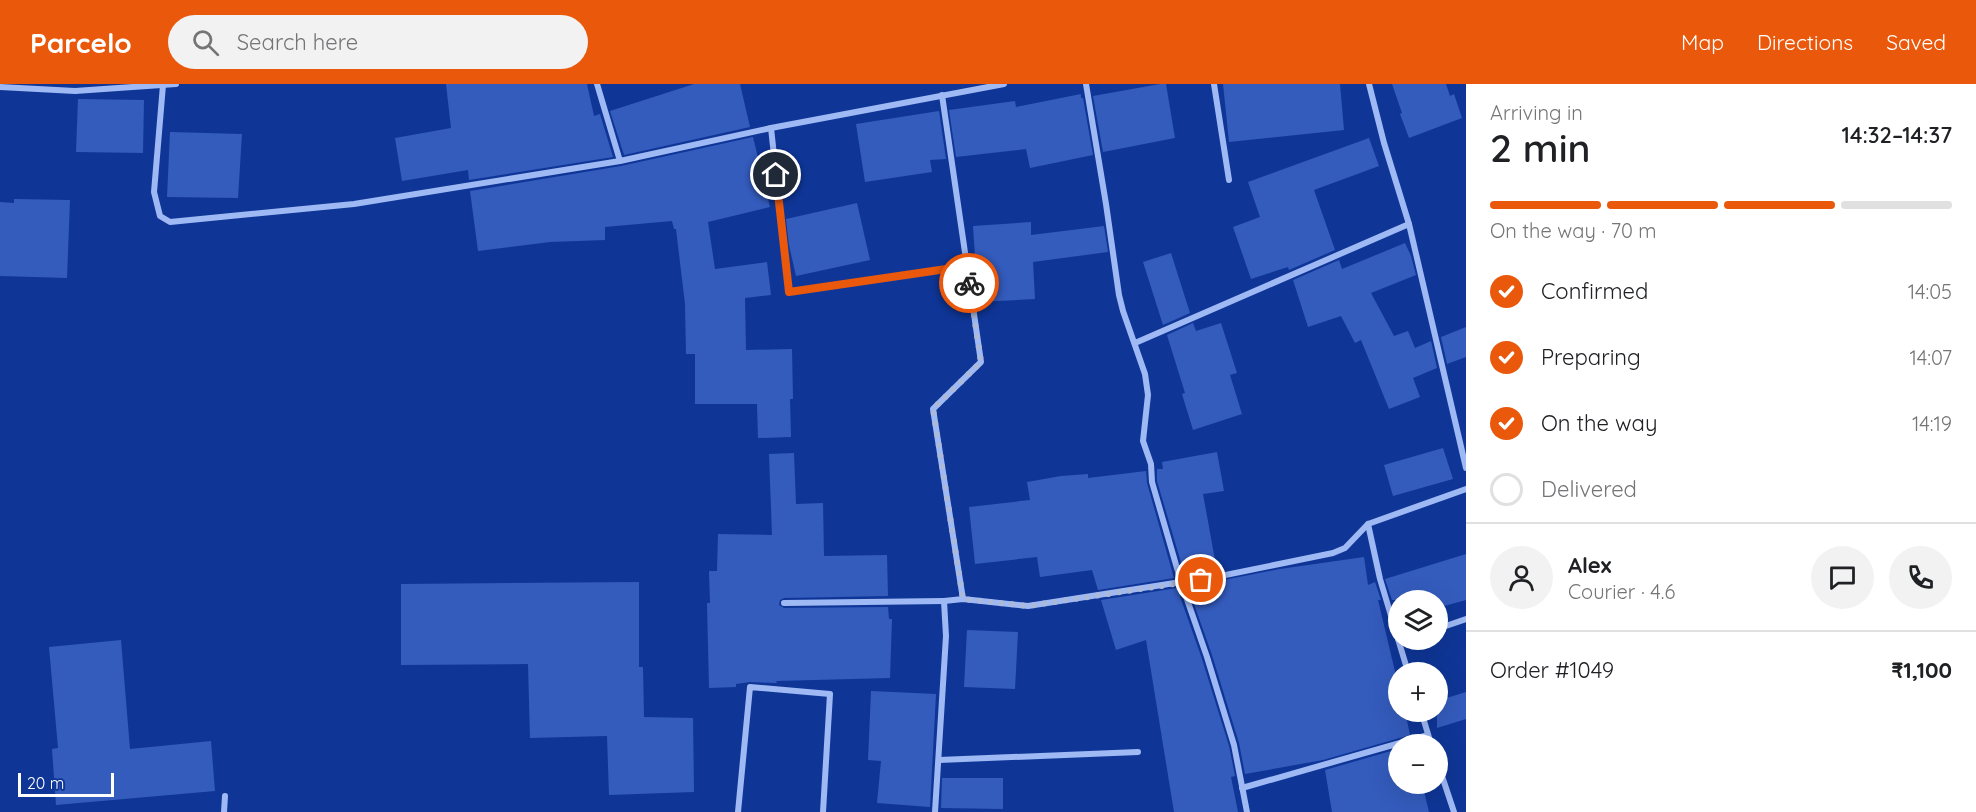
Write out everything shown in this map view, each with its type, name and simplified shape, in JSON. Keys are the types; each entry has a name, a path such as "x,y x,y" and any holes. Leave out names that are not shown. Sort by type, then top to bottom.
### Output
{"street":[{"path":"0,87 74,88 176,84"},
{"path":"597,84 620,161"},
{"path":"163,85 154,192 160,216 170,222 354,204 620,161 771,128 1004,84"},
{"path":"1086,84 1119,295 1146,374 1148,395 1143,441 1151,464 1152,482 1181,582 1234,745 1247,812"},
{"path":"1214,84 1228,180"},
{"path":"1369,84 1409,224 1466,468"},
{"path":"942,95 981,362 933,409 963,599"},
{"path":"771,128 789,292 967,266"},
{"path":"1135,343 1409,224"},
{"path":"784,603 944,602 963,599 1028,606 1201,580 1334,553 1345,548 1368,524 1466,489"},
{"path":"1368,524 1388,606"},
{"path":"935,812 946,636 944,602"},
{"path":"1448,625 1466,619"},
{"path":"738,812 750,687 830,694 823,812"},
{"path":"1242,788 1388,746"},
{"path":"939,760 1138,752"},
{"path":"1448,794 1454,812"},
{"path":"224,812 225,796"}],"building":[{"path":"446,84 587,84 594,116 600,114 613,157 469,180 468,170 402,181 395,138 451,128"},
{"path":"694,84 740,84 750,127 624,155 610,111"},
{"path":"1166,84 1175,138 1103,152 1093,96"},
{"path":"1223,84 1340,84 1344,130 1229,142"},
{"path":"1392,84 1446,84 1450,96 1454,94 1462,118 1409,138"},
{"path":"1081,94 1093,155 1030,168 1026,149 956,157 949,110 1015,101 1016,107"},
{"path":"78,99 144,100 143,153 76,152"},
{"path":"939,111 946,159 930,160 932,172 865,182 856,124"},
{"path":"170,132 242,134 238,198 167,197"},
{"path":"753,137 770,207 708,222 715,269 767,262 771,295 745,298 746,350 792,349 791,437 758,438 757,404 695,404 695,354 686,354 685,304 676,229 672,221 605,227 605,240 550,242 478,251 470,191 621,166"},
{"path":"1369,138 1379,166 1314,190 1335,250 1289,270 1288,267 1251,279 1233,227 1260,217 1248,182"},
{"path":"14,199 70,200 67,278 0,276 0,202 14,203"},
{"path":"857,203 870,260 796,276 786,219"},
{"path":"1031,222 1031,235 1104,226 1108,252 1033,262 1035,299 978,302 973,226"},
{"path":"1405,243 1416,275 1371,293 1394,336 1408,331 1415,348 1431,341 1437,368 1413,378 1420,397 1389,409 1361,340 1355,343 1341,316 1308,327 1293,280 1339,260 1342,269"},
{"path":"1171,253 1190,313 1163,325 1143,262"},
{"path":"1193,323 1196,331 1221,323 1237,373 1230,375 1242,414 1193,430 1182,394 1185,393 1167,335"},
{"path":"1466,327 1466,357 1447,364 1441,337"},
{"path":"1443,448 1453,479 1393,496 1384,465"},
{"path":"1217,452 1224,491 1203,494 1217,571 1185,576 1157,481 1157,469 1163,469 1162,462"},
{"path":"794,453 796,504 823,503 824,556 887,555 888,596 784,598 780,600 779,605 784,608 888,607 889,619 892,619 890,678 750,682 736,684 736,687 709,688 707,603 710,603 709,571 717,571 718,534 772,535 769,454"},
{"path":"1146,471 1147,483 1174,578 1098,590 1092,570 1040,577 1037,557 975,564 969,507 1030,500 1027,482 1061,476 1088,474 1088,478"},
{"path":"1466,554 1466,600 1448,605 1448,590 1389,590 1385,579"},
{"path":"1364,557 1368,585 1375,582 1381,600 1378,600 1388,650 1393,662 1388,662 1388,722 1407,722 1410,734 1388,734 1388,741 1323,760 1245,774 1239,743 1188,587 1280,569"},
{"path":"639,582 639,667 643,667 644,717 693,718 694,792 609,795 607,736 530,738 528,664 401,665 401,584"},
{"path":"1177,588 1229,746 1235,776 1231,777 1238,812 1174,812 1146,640 1116,650 1101,600"},
{"path":"967,630 1018,632 1015,689 964,687"},
{"path":"121,640 130,749 211,741 215,791 56,805 52,749 58,748 49,647"},
{"path":"871,691 936,694 930,807 877,803 881,761 868,760"},
{"path":"1466,692 1466,719 1437,728 1437,722 1448,722 1448,698"},
{"path":"1388,752 1388,794 1425,794 1429,812 1332,812 1325,770"},
{"path":"942,778 1003,778 1003,809 941,808"}],"way so far":[{"path":"969,283 981,362 933,409 963,599 1028,606 1201,580"}],"route":[{"path":"776,175 789,292 967,266 969,283"}]}
